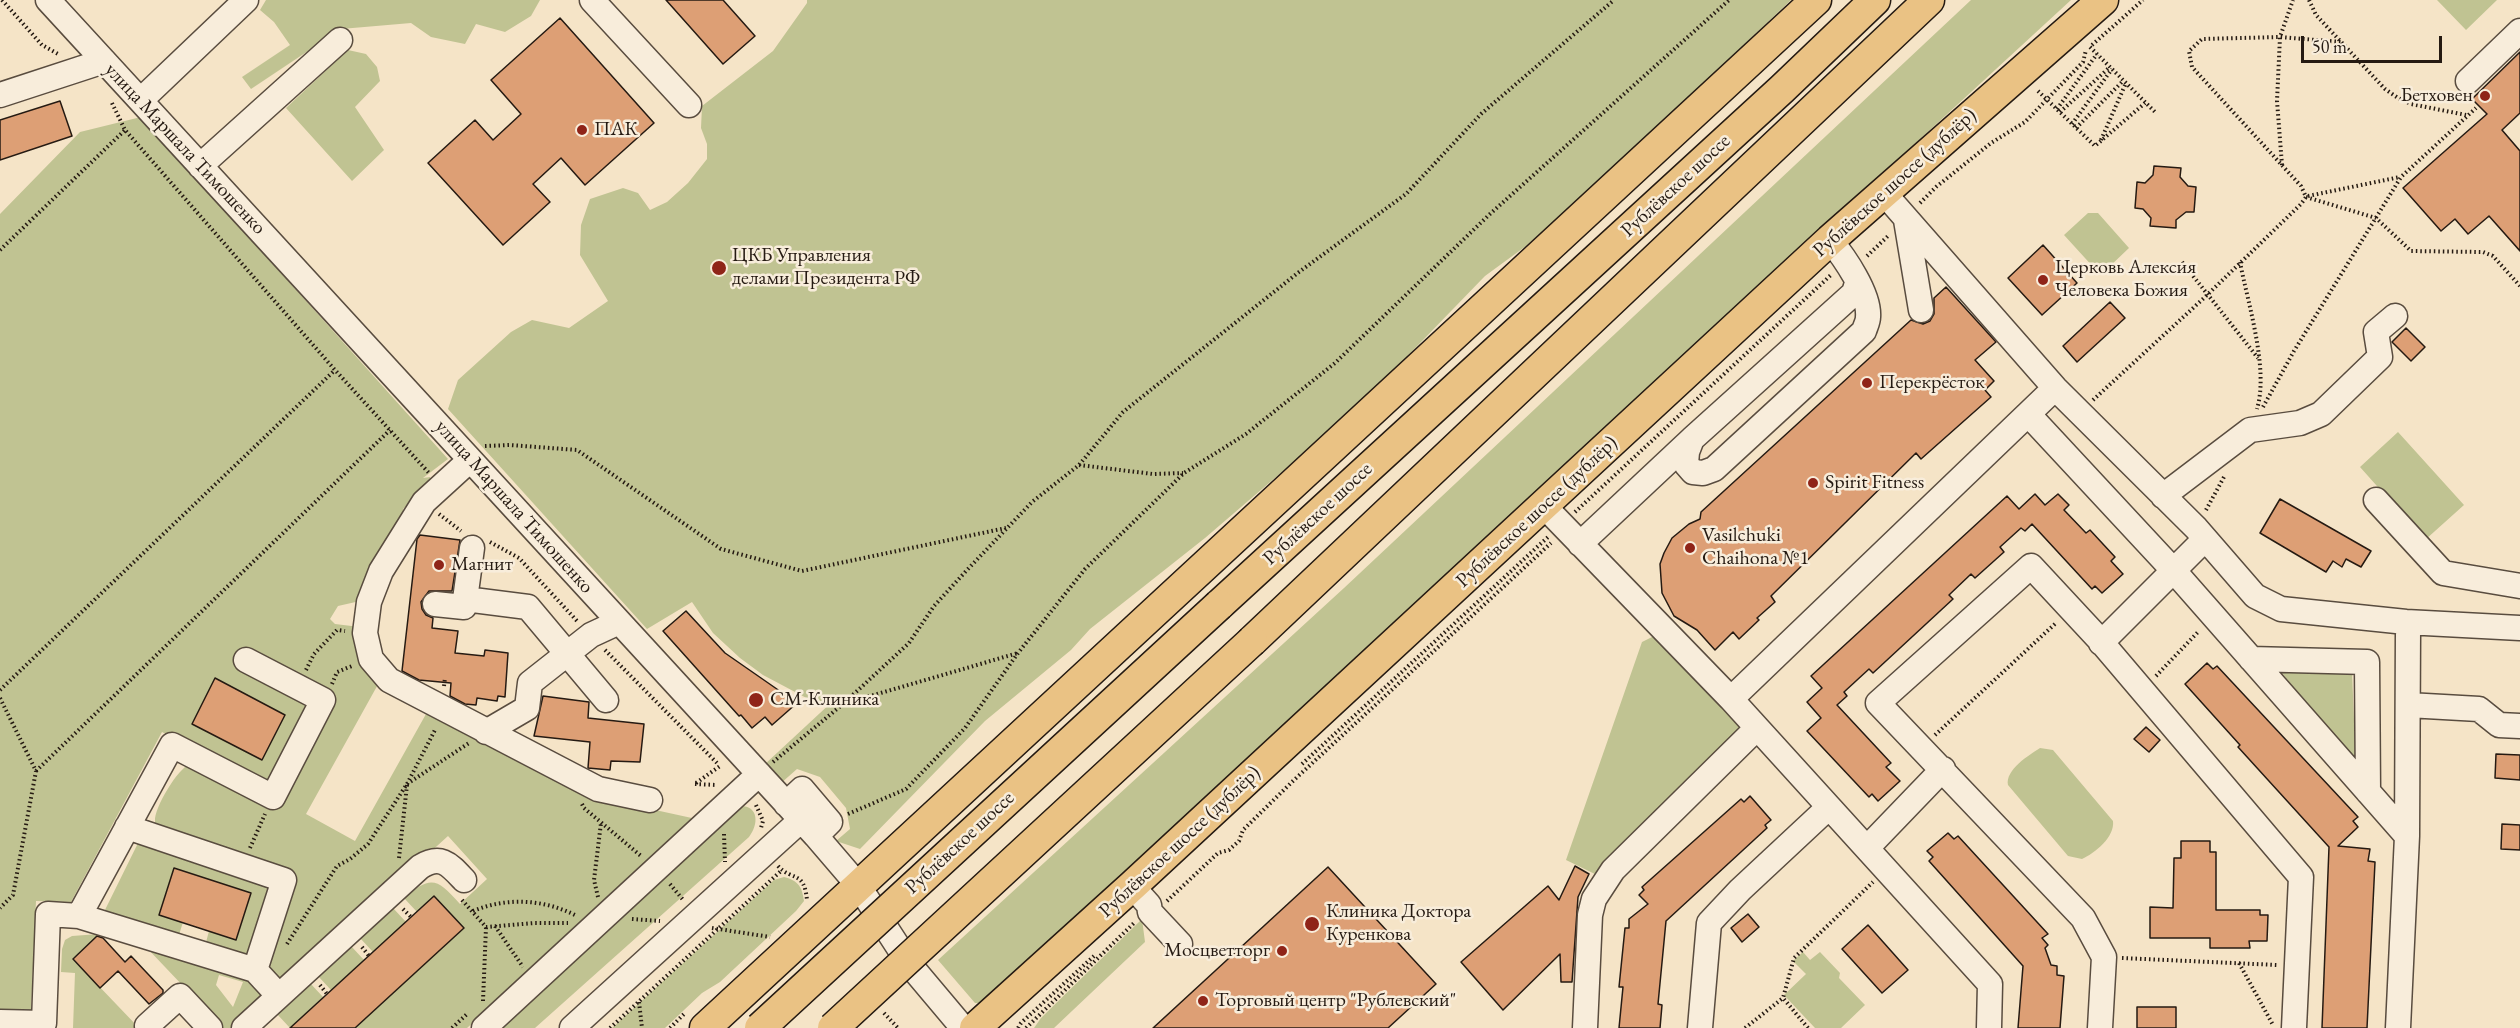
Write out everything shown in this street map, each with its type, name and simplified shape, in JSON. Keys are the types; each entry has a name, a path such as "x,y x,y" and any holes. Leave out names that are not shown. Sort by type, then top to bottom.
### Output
{"main road":[{"path":"705,1028 1816,0"},
{"name":"Рублёвское шоссе","path":"760,1028 1782,89 1875,0"},
{"name":"Рублёвское шоссе","path":"832,1028 1252,641 1929,0"},
{"name":"Рублёвское шоссе (дублёр)","path":"975,1028 1132,886 1553,515 1839,250 1896,208 2103,0"}],"street":[{"name":"улица Маршала Тимошенко","path":"48,0 94,64 141,100 200,166 474,453 619,622 751,782 808,821 858,885 910,965 963,1028"},
{"path":"141,100 246,0"},
{"path":"592,0 688,105"},
{"path":"2468,81 2520,31"},
{"path":"200,166 340,40"},
{"path":"0,95 94,64"},
{"path":"1896,208 1921,310"},
{"path":"1896,208 2055,388 2200,533 2255,596 2281,609 2406,622 2520,628"},
{"path":"1692,439 1687,452 1686,464 1693,472 1703,474 1714,469 1864,331 1868,317 1865,301 1839,250"},
{"path":"1580,544 1854,293 1857,283"},
{"path":"2163,496 2250,430 2300,423 2321,414 2380,357 2376,332 2395,316"},
{"path":"1731,699 2055,388"},
{"path":"2028,414 2174,571 2407,836"},
{"path":"474,453 433,494 381,571 369,602 364,633 370,658 389,680 598,789 650,800"},
{"path":"2376,500 2443,573 2520,586"},
{"path":"1553,515 1731,699 1990,984 1989,1028"},
{"path":"2101,643 2174,571 2200,533"},
{"path":"435,604 464,607 473,540"},
{"path":"2100,1028 2104,957 2083,918 1878,703 2031,566 2142,690 2301,877 2294,1028"},
{"path":"465,599 528,607 606,700"},
{"path":"486,732 527,708 530,683 591,635 619,622"},
{"path":"2398,1028 2407,836 2408,630 2406,622"},
{"path":"2251,659 2367,662 2368,792"},
{"path":"79,916 172,745 273,797 323,700 246,660"},
{"path":"2408,705 2479,709 2499,725 2520,726"},
{"path":"1585,1028 1590,915 1594,899 1613,870 1757,728"},
{"path":"1867,848 1943,770"},
{"path":"485,1017 589,920 751,782"},
{"path":"1700,1028 1709,923 1740,890 1829,807"},
{"path":"572,1028 687,924 808,821"},
{"path":"127,827 284,880 266,982 244,1028"},
{"path":"266,982 395,890 430,861 442,861 450,865 461,888"},
{"path":"1132,886 1149,905 1150,912 1180,944"},
{"path":"0,1022 44,1023 48,914 79,916 266,982"},
{"path":"832,978 886,927"},
{"path":"910,965 942,936"},
{"path":"149,1028 147,1026 180,996 210,1028"}],"path":[{"path":"2,0 42,45 94,64"},
{"path":"751,782 843,704 909,643 934,606 1032,502 1079,465 1123,412 1299,272 1406,194 1481,114 1614,0"},
{"path":"808,821 906,789 965,728 1018,653 1085,570 1184,473 1246,434 1335,363 1490,214 1729,0"},
{"path":"2078,56 2143,0"},
{"path":"2283,166 2277,101 2280,37 2293,0"},
{"path":"2309,0 2316,15 2385,89 2412,104 2467,115"},
{"path":"2341,42 2280,37 2202,39 2189,51 2192,67 2301,186 2306,197 2376,218 2411,251 2420,253 2470,250 2493,256 2520,286"},
{"path":"2090,47 2155,112"},
{"path":"2059,111 2097,54"},
{"path":"2059,111 2111,68"},
{"path":"2074,126 2111,68"},
{"path":"2074,126 2125,82"},
{"path":"2100,141 2125,82"},
{"path":"2030,98 2046,84"},
{"path":"2038,91 2095,146 2145,103"},
{"path":"111,100 125,130 390,430 433,494 473,540 519,558 720,766 751,782 763,821 760,832"},
{"path":"2250,430 2294,351 2401,177 2476,108"},
{"path":"0,250 125,130"},
{"path":"1896,208 1943,174"},
{"path":"2079,412 2206,295 2306,197 2401,177"},
{"path":"1280,785 1553,515 1839,250"},
{"path":"2182,262 2206,295 2259,358"},
{"path":"2240,262 2262,374 2260,397 2250,430"},
{"path":"0,690 335,370"},
{"path":"0,908 13,895 36,771 390,430"},
{"path":"474,453 510,445 577,450 721,549 802,571 1007,528"},
{"path":"1079,465 1153,474 1184,473"},
{"path":"2200,533 2229,469"},
{"path":"1922,747 2070,609"},
{"path":"2142,690 2202,629"},
{"path":"314,654 337,630"},
{"path":"843,704 1018,653"},
{"path":"0,698 36,771"},
{"path":"266,982 337,866 350,859 368,844 407,784 444,710"},
{"path":"407,784 486,732"},
{"path":"695,784 720,766"},
{"path":"395,890 407,784"},
{"path":"486,927 589,920 601,914 594,880 601,823"},
{"path":"773,861 782,870 798,877 806,887 808,903 804,908"},
{"path":"1745,1028 1783,998 1794,958 1886,869"},
{"path":"610,1028 782,870"},
{"path":"461,888 473,911 486,927 482,1000 485,1017"},
{"path":"473,911 493,903 523,901 557,906 589,920"},
{"path":"687,924 774,937"},
{"path":"495,926 525,970"},
{"path":"2104,957 2298,966"},
{"path":"2238,963 2275,1028"},
{"path":"1783,998 1808,1028"},
{"path":"639,1001 642,1028"},
{"path":"879,1008 898,1028"}],"green space":[{"path":"266,0 540,0 531,16 505,32 476,24 465,44 431,37 411,23 341,29 251,89 242,77 290,45 274,22 260,10"},
{"path":"807,0 1791,0 1618,164 1526,246 1485,276 1361,404 1205,538 1090,629 1071,650 985,721 860,849 836,841 850,829 846,808 820,777 797,769 780,784 764,765 834,700 814,702 763,675 713,633 692,602 647,629 448,409 458,380 511,332 532,320 569,328 608,301 580,255 581,225 590,199 623,188 638,193 650,210 667,202 688,183 707,159 707,144 701,128 702,106 773,51"},
{"path":"1971,0 2071,0 982,1003 975,1003 938,960 1344,588"},
{"path":"2437,0 2497,0 2466,30"},
{"path":"348,50 366,54 377,67 380,81 355,107 384,150 352,181 286,108"},
{"path":"141,117 448,459 423,478 430,477 430,483 403,509 406,518 360,601 338,606 330,619 335,624 360,627 381,679 306,814 355,841 426,714 582,794 701,820 467,1028 355,1028 463,928 434,896 417,912 404,898 421,886 434,883 445,889 460,904 487,879 448,836 283,986 264,967 295,875 163,831 157,828 155,823 158,807 168,789 179,773 190,764 264,785 162,732 71,902 36,901 31,1010 0,1009 0,214 80,132"},
{"path":"2088,213 2098,213 2129,248 2107,269 2095,269 2064,235"},
{"path":"2398,432 2464,505 2425,540 2360,467"},
{"path":"1654,636 1742,726 1599,876 1566,860 1642,642"},
{"path":"2279,669 2352,672 2356,767"},
{"path":"2040,748 2053,750 2113,821 2111,833 2107,838 2098,849 2082,859 2068,856 2008,785 2008,779 2014,769"},
{"path":"739,806 754,812 756,821 749,837 535,1028 492,1028"},
{"path":"140,839 274,883 249,960 205,946 209,931 236,939 251,893 174,868 159,914 183,922 178,938 103,914"},
{"path":"784,877 799,885 804,901 720,982 702,993 665,1028 612,1028 774,880"},
{"path":"393,908 406,922 373,952 360,938"},
{"path":"1142,919 1145,942 1054,1028 1034,1028 1041,1018"},
{"path":"99,934 73,959 139,1028 73,1028 75,973 61,972 62,949 65,940 72,936"},
{"path":"351,946 364,960 331,990 318,976"},
{"path":"146,947 248,977 265,997 232,1028 223,1028","holes":["219,975 243,982 233,1007 216,985"]},
{"path":"1803,952 1810,960 1820,952 1840,973 1839,978 1865,1005 1841,1028 1815,1028 1784,995 1806,974 1793,961"},
{"path":"310,983 323,997 290,1028 277,1014"}],"building":[{"path":"666,0 723,0 755,36 723,64"},
{"name":"ПАК","path":"560,18 654,123 585,185 561,158 533,184 550,202 503,245 428,163 475,120 493,140 521,114 491,80"},
{"path":"2520,52 2520,113 2502,130 2520,151 2520,251 2489,216 2468,234 2455,219 2441,231 2403,188 2487,114 2472,99"},
{"path":"60,101 72,136 0,160 0,120"},
{"path":"2154,166 2181,168 2180,177 2188,186 2196,187 2194,212 2186,212 2176,220 2176,228 2150,226 2151,218 2143,209 2135,208 2137,182 2145,183 2153,175"},
{"name":"Церковь Алексия Человека Божия","path":"2043,245 2077,283 2042,315 2008,278"},
{"path":"1946,287 1996,342 1975,360 1994,381 1985,390 1991,397 1921,459 1916,453 1771,596 1775,602 1757,618 1759,620 1739,639 1733,632 1715,650 1697,630 1674,616 1662,593 1660,564 1672,538 1689,524 1700,519 1701,512 1911,320 1923,324 1930,321 1934,314 1934,298"},
{"path":"2110,302 2125,318 2077,362 2063,346"},
{"path":"2406,328 2425,347 2411,361 2392,342"},
{"path":"2035,494 2045,505 2058,494 2069,505 2064,510 2086,533 2090,530 2115,557 2111,561 2123,574 2102,593 2095,586 2092,589 2032,524 2025,531 2021,528 2000,547 2004,552 1975,578 1971,574 1949,595 1953,599 1873,673 1869,669 1844,692 1847,696 1837,705 1891,763 1886,767 1900,781 1878,801 1872,794 1869,797 1807,731 1821,718 1807,702 1822,688 1811,676 2007,496 2019,509"},
{"path":"2280,499 2371,551 2361,567 2346,559 2342,567 2333,561 2326,572 2260,533"},
{"path":"420,535 460,540 452,591 429,591 421,602 422,609 426,615 433,618 432,628 458,631 455,653 484,656 485,650 508,653 505,697 498,696 497,701 477,698 476,705 465,704 450,696 451,683 419,680 402,671 417,539"},
{"path":"686,611 725,653 797,703 772,725 765,717 752,728 663,631"},
{"path":"2207,663 2213,669 2217,666 2358,817 2353,821 2358,827 2338,846 2370,849 2368,861 2375,862 2367,1028 2322,1028 2329,847 2238,747 2240,745 2185,684"},
{"path":"215,678 285,715 262,760 192,724"},
{"path":"543,696 589,702 588,718 644,724 640,762 611,761 610,770 588,768 590,742 534,736"},
{"path":"2146,727 2160,740 2149,752 2134,739"},
{"path":"2496,754 2520,755 2520,780 2495,778"},
{"path":"1750,796 1771,820 1765,825 1767,828 1666,921 1658,1004 1662,1005 1660,1028 1619,1028 1623,987 1619,987 1625,928 1629,928 1629,919 1648,904 1639,895 1644,890 1642,887 1741,799 1744,802"},
{"path":"2502,824 2520,825 2520,850 2501,849"},
{"path":"1948,833 1954,839 1958,836 2048,934 2042,938 2048,945 2045,948 2051,965 2057,966 2057,975 2064,976 2060,1028 2018,1028 2023,966 1929,861 1933,857 1927,851"},
{"path":"2181,841 2210,841 2210,852 2216,852 2216,910 2260,910 2260,915 2268,915 2267,941 2249,941 2250,948 2210,948 2210,938 2150,938 2150,907 2173,908 2174,858 2181,858"},
{"path":"1575,866 1589,874 1578,897 1572,982 1561,982 1560,954 1503,1010 1461,962 1548,886 1559,900"},
{"path":"1328,867 1436,984 1388,1028 1153,1028"},
{"path":"174,868 251,893 236,940 159,915"},
{"path":"434,896 464,928 355,1028 290,1028"},
{"path":"1748,914 1759,927 1742,942 1731,928"},
{"path":"1868,925 1908,970 1882,993 1842,949"},
{"path":"97,936 103,938 125,962 131,956 163,990 163,993 149,1004 118,971 100,988 73,959"},
{"path":"2137,1007 2176,1007 2176,1028 2137,1028"}],"place":[{"name":"Бетховен","path":"2485,96"},
{"name":"ПАК","path":"582,130"},
{"name":"ЦКБ Управления делами Президента РФ","path":"719,268"},
{"name":"Церковь Алексия Человека Божия","path":"2043,280"},
{"name":"Перекрёсток","path":"1867,383"},
{"name":"Spirit Fitness","path":"1813,483"},
{"name":"Vasilchuki Chaihona №1","path":"1690,548"},
{"name":"Магнит","path":"439,565"},
{"name":"СМ-Клиника","path":"756,700"},
{"name":"Клиника Доктора Куренкова","path":"1312,924"},
{"name":"Мосцветторг","path":"1282,951"},
{"name":"Торговый центр \"Рублевский\"","path":"1203,1001"}]}
